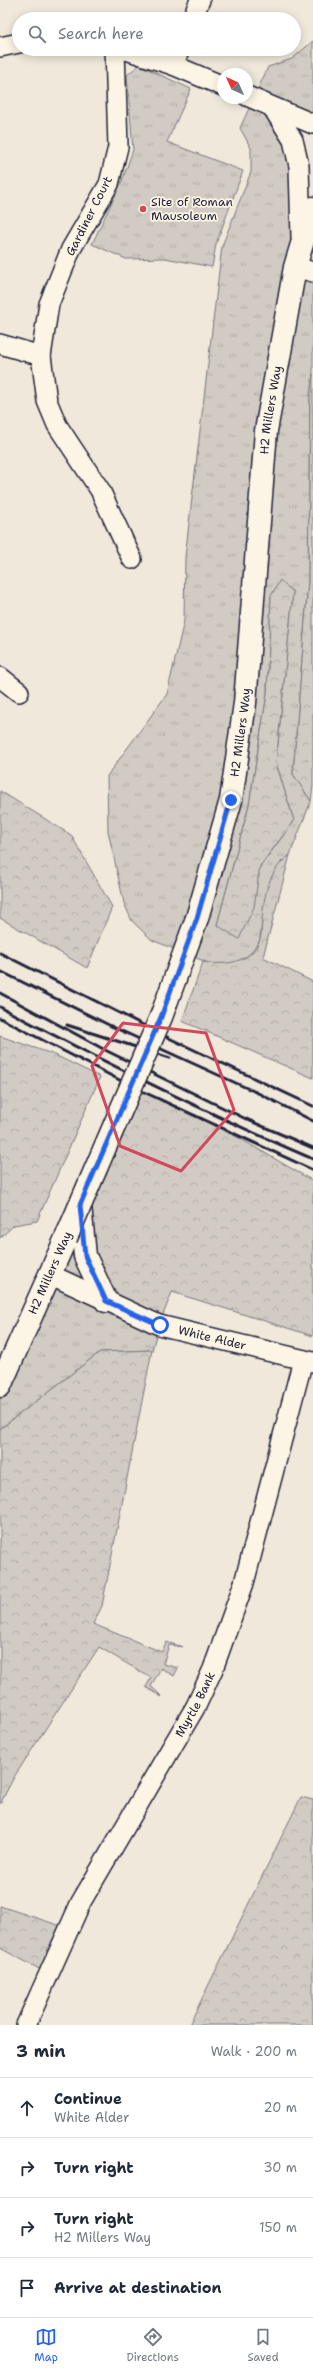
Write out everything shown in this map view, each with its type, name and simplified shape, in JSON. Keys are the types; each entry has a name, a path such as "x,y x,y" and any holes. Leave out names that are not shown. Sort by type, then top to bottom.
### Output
{"street":[{"path":"195,12 200,0"},
{"path":"0,47 12,44"},
{"name":"Gardiner Court","path":"115,56 118,147 108,184 71,249 49,304 41,356 47,401 57,424 100,490 132,559"},
{"path":"177,57 217,82"},
{"path":"253,99 313,124"},
{"path":"272,108 293,140 299,166 301,244"},
{"name":"H2 Millers Way","path":"0,1386 66,1238 161,1017 197,918 231,800 243,718 266,431 304,270 301,244 313,208"},
{"path":"0,344 41,356"},
{"path":"0,677 18,692"},
{"path":"80,1205 85,1256 106,1301"},
{"name":"White Alder","path":"49,1274 160,1325 308,1361"},
{"name":"Myrtle Bank","path":"26,2025 81,1902 196,1706 213,1669 244,1583 308,1361"}],"highlighted area":[{"path":"123,1023 206,1033 234,1110 181,1171 120,1146 92,1066"}],"green space":[{"path":"313,41 313,124 273,108 293,140 301,244 313,272 313,374 310,396 308,582 293,774 311,801 290,855 281,862 264,903 260,940 249,955 232,964 211,964 152,940 132,921 124,903 108,831 107,776 167,694 184,621 185,557 222,246 251,172 251,148 240,128 251,104 253,104 253,100 268,67 292,59 296,56 301,56 301,51","holes":["293,592 276,763 294,821 217,925 249,805 267,694 271,596"]},
{"path":"139,65 191,89 167,142 243,171 216,244 212,267 165,258 126,259 92,244 122,181 133,150 127,75"},
{"path":"313,374 313,787 311,801 293,774 308,582 310,396"},
{"path":"280,580 293,592 276,763 294,821 260,866 254,907 239,939 217,925 249,805 267,694 271,596"},
{"path":"0,791 71,835 112,907 87,968 0,918"},
{"path":"290,855 263,957 313,982 313,1078 182,1021 203,962 228,963 237,961 251,953 256,947 261,937 264,902 268,884 277,868"},
{"path":"0,1036 55,1055 100,1077 37,1221 14,1225 0,1238"},
{"path":"133,1087 239,1138 313,1181 313,1336 172,1292 159,1325 49,1274"},
{"path":"49,1274 159,1325 152,1350 100,1352 0,1429 0,1386"},
{"path":"152,1350 102,1606 93,1624 162,1652 166,1642 183,1647 169,1645 163,1664 178,1668 174,1676 161,1668 151,1686 162,1697 146,1687 151,1678 99,1647 14,1777 0,1804 0,1429 100,1352"},
{"path":"301,1797 313,1800 313,2025 189,2025"},
{"path":"0,1906 64,1927 45,1972 0,1948"}],"railway":[{"path":"0,953 171,1039 313,1106"},
{"path":"0,971 113,1027 260,1094 313,1121"},
{"path":"0,993 107,1051 246,1119 313,1148"},
{"path":"0,1007 155,1086 313,1159"},
{"path":"0,1018 133,1087 313,1170"},
{"path":"67,1025 170,1058"}],"place":[{"name":"Site of Roman Mausoleum","path":"143,209"}],"route":[{"path":"160,1325 106,1301 92,1274 85,1256 82,1239 80,1205 161,1017 197,918 231,800"}]}
